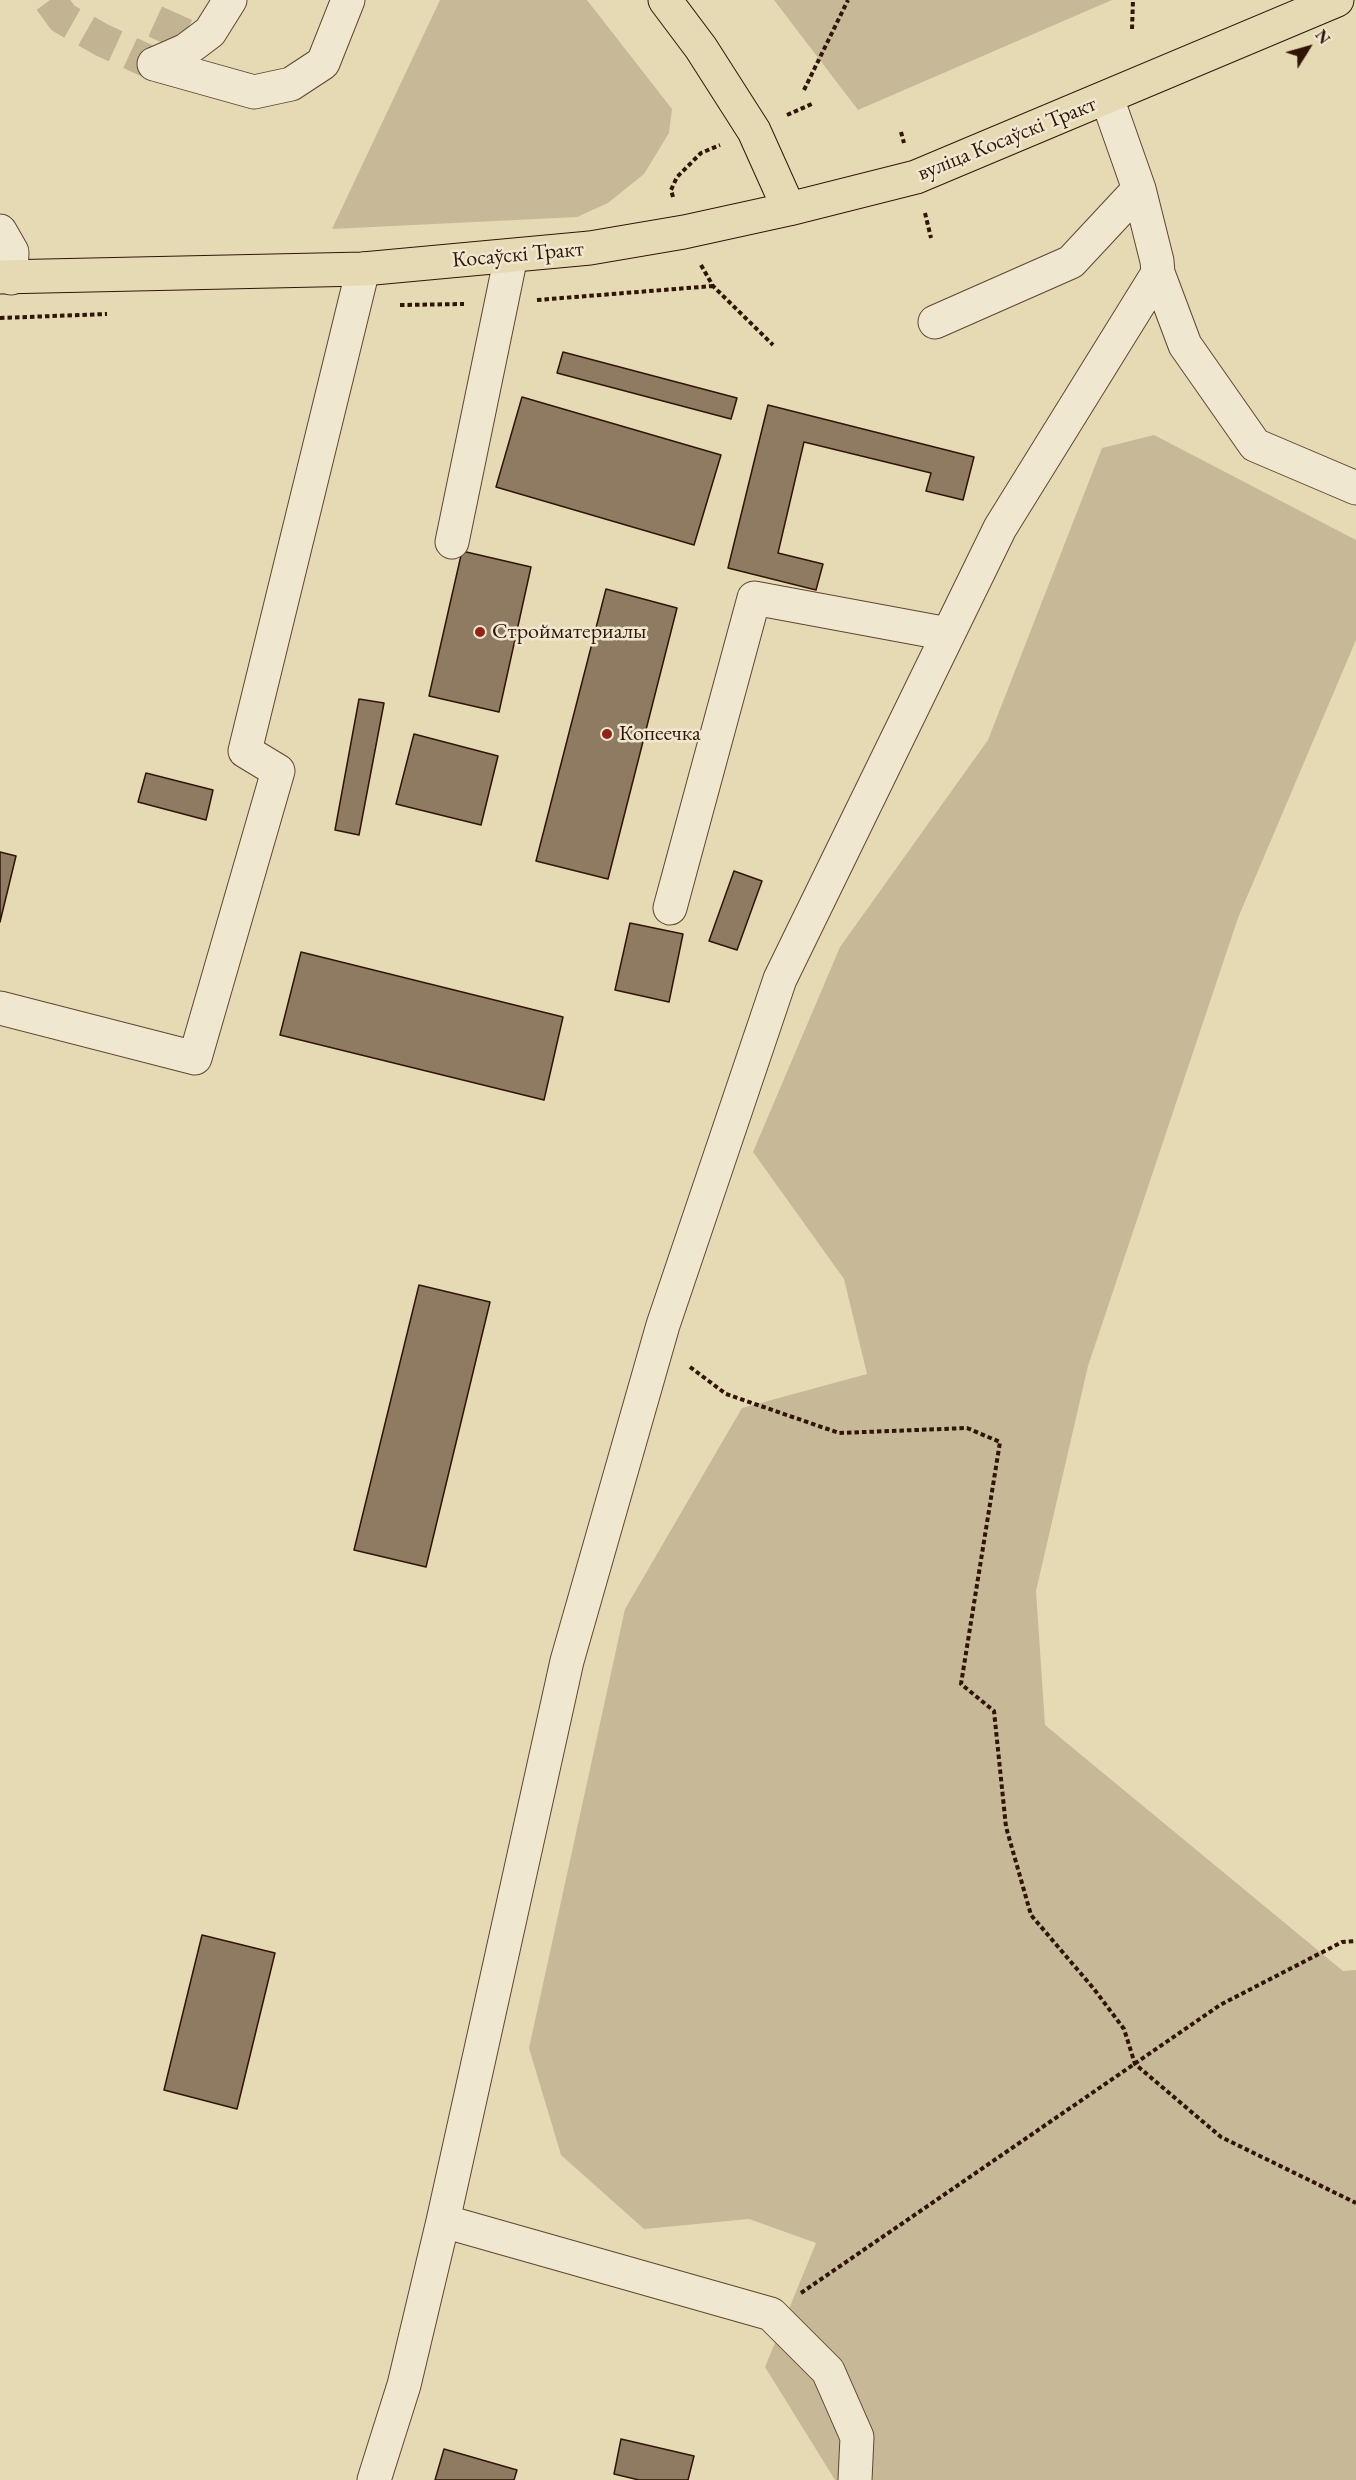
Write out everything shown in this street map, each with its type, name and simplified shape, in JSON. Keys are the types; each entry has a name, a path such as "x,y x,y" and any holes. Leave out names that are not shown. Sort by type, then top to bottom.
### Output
{"main road":[{"path":"665,0 706,56 754,130 789,209"},
{"name":"вуліца Косаўскі Тракт","path":"789,209 916,177 1337,0"},
{"name":"Косаўскі Тракт","path":"5,277 363,269 590,248 684,232 789,209"}],"lane":[{"path":"230,0 210,32 186,50 154,64 254,92 291,84 323,63 348,0"},
{"path":"1107,98 1139,189 1158,273 1185,345 1255,445 1356,488"},
{"path":"935,322 1071,262 1139,189"},
{"path":"0,231 12,252 5,277"},
{"path":"452,542 511,256"},
{"path":"0,1008 195,1058 278,771 245,751 363,269"},
{"path":"374,2480 404,2385 567,1661 658,1343 780,979 1000,528 1158,273"},
{"path":"670,908 754,598 948,634"},
{"path":"442,2221 771,2314 828,2371 857,2437 855,2480"}],"path":[{"path":"804,90 848,0"},
{"path":"1132,29 1133,0"},
{"path":"658,1343 726,1394 839,1433 967,1428 1000,1442 961,1684 994,1711 1006,1827 1031,1915 1094,1989 1124,2029 1135,2064 1221,2137 1356,2204"},
{"path":"771,2314 1220,2005 1342,1942 1356,1941"}],"shaded area":[{"path":"440,0 587,0 672,109 669,133 644,174 608,203 577,217 332,229"},
{"path":"774,0 1112,0 858,110"},
{"path":"1154,435 1356,540 1356,640 1238,918 1088,1366 1036,1591 1045,1725 1343,1971 1356,1970 1356,2480 835,2480 765,2367 816,2243 749,2219 644,2229 561,2155 529,2048 625,1609 742,1408 867,1374 844,1279 753,1152 840,947 988,740 1102,448"}],"building":[{"path":"563,352 737,398 731,419 557,373"},
{"path":"522,397 721,455 694,545 496,487"},
{"path":"768,405 974,457 963,500 926,491 931,473 804,442 778,553 823,564 816,590 728,568"},
{"name":"Стройматериалы","path":"462,551 531,567 499,712 429,696"},
{"name":"Копеечка","path":"606,589 677,608 608,879 536,861"},
{"path":"359,699 384,703 359,835 335,830"},
{"path":"414,734 498,756 481,825 396,804"},
{"path":"146,773 213,790 206,820 138,802"},
{"path":"0,852 16,856 0,922"},
{"path":"734,871 762,881 737,950 709,941"},
{"path":"630,923 683,934 669,1002 615,990"},
{"path":"301,952 563,1017 544,1100 280,1035"},
{"path":"419,1285 490,1302 426,1567 354,1550"},
{"path":"202,1935 275,1953 237,2109 164,2090"},
{"path":"621,2439 694,2456 688,2480 639,2480 614,2474"},
{"path":"444,2449 517,2470 514,2480 435,2480"}],"tunnel":[{"path":"50,0 63,18 102,40 154,64 183,0"}],"place":[{"name":"Стройматериалы","path":"480,632"},
{"name":"Копеечка","path":"607,734"}]}
